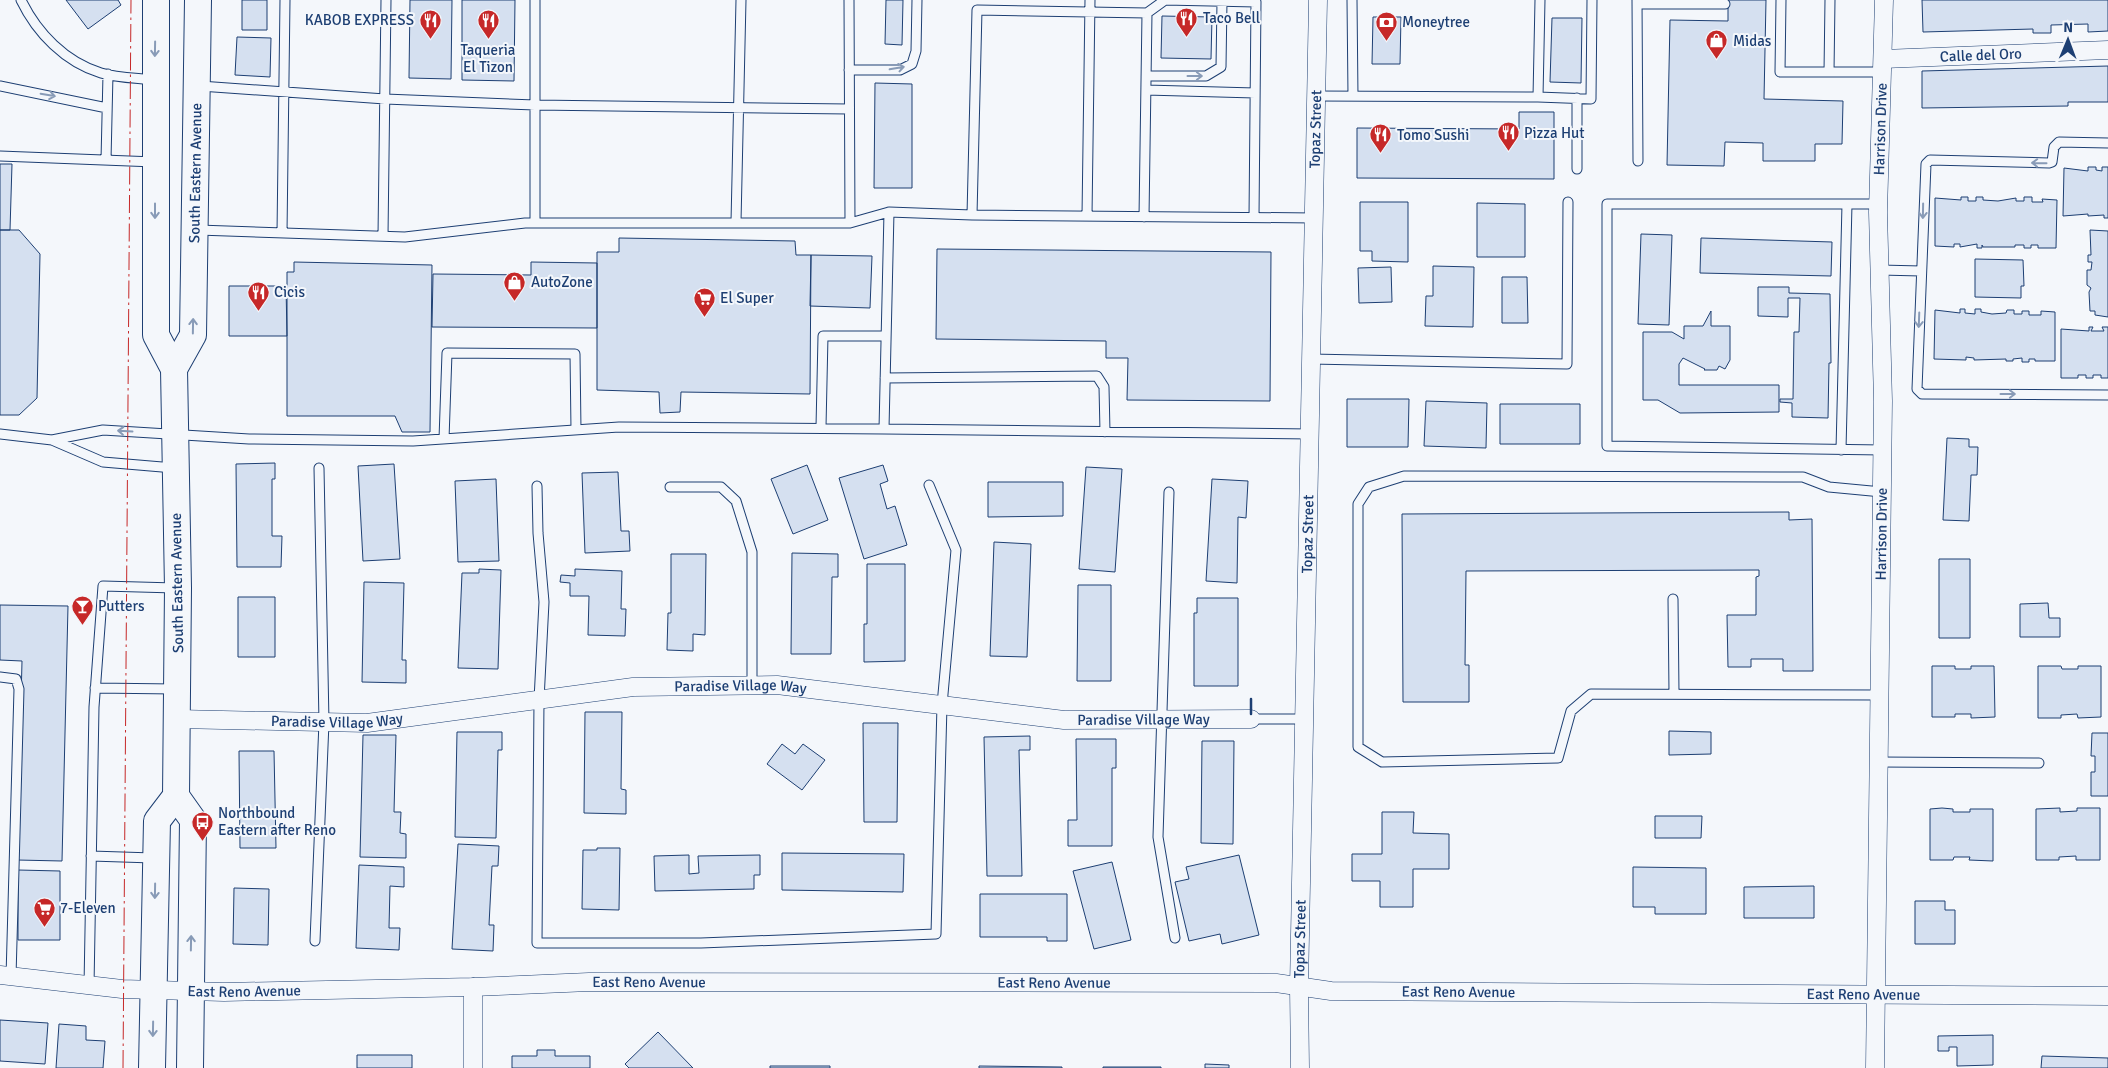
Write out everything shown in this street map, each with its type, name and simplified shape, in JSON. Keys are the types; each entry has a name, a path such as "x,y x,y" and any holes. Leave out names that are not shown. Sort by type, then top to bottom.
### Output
{"main road":[{"name":"South Eastern Avenue","path":"156,0 156,335 174,369 178,588 176,796"},
{"name":"South Eastern Avenue","path":"174,369 193,335 198,0"},
{"path":"152,1068 157,821 176,796 193,820 190,1068"}],"street":[{"name":"Topaz Street","path":"1300,1068 1299,986 1318,0"},
{"name":"Harrison Drive","path":"1875,1068 1883,450 1879,204 1884,0"},
{"name":"Calle del Oro","path":"1882,65 2108,50"},
{"name":"Paradise Village Way","path":"177,720 366,723 633,687 752,685 778,685 1064,720 1251,719"},
{"name":"East Reno Avenue","path":"6,976 88,986 190,992 473,987 590,982 1276,983 1331,991 2108,996"},
{"path":"473,987 473,1068"}],"lane":[{"path":"21,0 31,20 45,37 70,58 101,73 155,80"},
{"path":"282,233 285,0"},
{"path":"383,236 386,0"},
{"path":"535,0 535,223"},
{"path":"736,222 741,0"},
{"path":"849,0 850,222"},
{"path":"849,70 900,70 912,64 916,51 917,0"},
{"path":"1086,216 1090,0"},
{"path":"972,215 977,10 1147,13 1165,0 1256,2 1254,217"},
{"path":"1352,0 1353,96"},
{"path":"1538,97 1540,0"},
{"path":"1317,96 1591,99 1592,0"},
{"path":"1781,0 1780,72 1829,72 1882,65"},
{"path":"1829,72 1830,0"},
{"path":"1146,76 1206,76 1221,67 1222,1"},
{"path":"1638,161 1637,2 1725,4"},
{"path":"1144,217 1147,13"},
{"path":"106,160 108,74"},
{"path":"0,86 107,108"},
{"path":"197,86 385,99 535,105 739,106 849,109"},
{"path":"1146,90 1255,93"},
{"path":"1576,98 1577,169"},
{"path":"2108,143 2060,142 2054,147 2052,162 2049,163 1930,160 1924,168 1918,392 2108,395"},
{"path":"0,156 155,162"},
{"path":"1310,358 1567,364 1568,202"},
{"path":"1879,204 1608,204 1607,446 1883,450"},
{"path":"1841,450 1847,204"},
{"path":"884,429 889,212"},
{"path":"195,230 405,237 535,223 850,222 889,212 972,215 1314,218"},
{"path":"1880,270 1921,271"},
{"path":"821,427 823,336 885,336"},
{"path":"444,439 447,354 575,354 576,430"},
{"path":"885,378 1097,376 1104,387 1105,432"},
{"path":"52,440 103,430 249,439 413,441 619,428 821,427 1311,434"},
{"path":"0,434 52,440 103,462 175,468"},
{"path":"315,942 324,722 320,468"},
{"path":"1880,695 1591,694 1571,711 1558,758 1382,762 1358,747 1358,504 1369,487 1404,476 1803,477 1829,487 1882,492"},
{"path":"537,486 538,533 544,602 539,700 537,943 701,943 936,934 942,705 956,550 930,485"},
{"path":"670,487 721,486 736,501 752,552 752,685"},
{"path":"1169,492 1158,837 1175,938"},
{"path":"88,986 96,688 103,586 178,588"},
{"path":"1673,599 1674,693"},
{"path":"0,677 16,680 18,689 6,976"},
{"path":"96,688 177,689"},
{"name":"Paradise Village Way","path":"1251,719 1304,719"},
{"path":"1879,762 2039,763"},
{"path":"91,856 156,858"}],"building":[{"path":"66,0 118,0 121,5 88,29"},
{"path":"242,0 267,0 267,30 242,30"},
{"name":"KABOB EXPRESS","path":"410,0 452,0 451,79 409,78"},
{"name":"Taqueria El Tizon","path":"462,0 515,0 514,81 462,80"},
{"path":"886,0 903,0 902,45 885,44"},
{"name":"Midas","path":"1728,0 1766,0 1764,99 1843,101 1842,144 1815,144 1815,161 1763,161 1763,143 1725,142 1724,166 1667,165 1670,20 1728,21"},
{"path":"1922,0 2108,0 2108,31 2088,32 2088,24 2051,25 2051,33 2033,33 2033,29 1923,32"},
{"name":"Taco Bell","path":"1162,16 1212,17 1211,59 1161,58"},
{"name":"Moneytree","path":"1373,17 1401,17 1400,64 1372,64"},
{"path":"1552,18 1582,18 1581,83 1550,82"},
{"path":"237,37 271,38 270,77 235,75"},
{"path":"2108,66 2108,102 2068,102 2068,106 1922,108 1922,71"},
{"path":"875,83 912,84 912,188 874,188"},
{"path":"1519,112 1554,112 1554,179 1357,178 1357,128 1519,129"},
{"path":"0,164 12,164 10,230 0,230"},
{"path":"2088,167 2096,167 2096,170 2102,171 2102,167 2108,167 2108,218 2104,218 2104,215 2088,216 2088,214 2063,216 2064,168 2088,171"},
{"path":"1961,197 1968,197 1968,201 1976,201 1976,197 1983,197 1983,200 1998,201 2016,198 2016,201 2024,201 2024,197 2032,197 2032,202 2043,202 2042,199 2057,200 2056,248 2038,248 2038,245 2031,245 2031,248 2024,248 2024,245 2015,245 2015,247 1983,247 1982,245 1982,248 1977,248 1977,244 1960,247 1960,244 1954,244 1954,247 1935,246 1935,198 1961,200"},
{"path":"1360,202 1408,202 1408,262 1372,261 1372,251 1360,251"},
{"path":"1477,203 1525,204 1525,257 1477,257"},
{"path":"0,230 19,230 40,254 37,398 19,415 0,415"},
{"path":"2090,230 2108,231 2108,317 2095,315 2095,311 2090,311 2089,292 2091,288 2087,285 2087,270 2091,270 2092,262 2088,262 2088,255 2091,255"},
{"path":"1641,234 1672,235 1669,325 1638,324"},
{"name":"El Super","path":"619,238 795,241 796,255 811,255 810,394 681,392 680,412 660,413 659,392 597,390 597,252 619,252"},
{"path":"1701,238 1832,242 1831,276 1700,273"},
{"path":"937,249 1271,252 1270,401 1127,400 1128,358 1106,358 1106,341 936,339"},
{"path":"811,255 872,256 870,308 810,306"},
{"path":"1975,259 2023,260 2024,286 2021,286 2021,298 1975,297"},
{"path":"294,262 432,265 430,432 402,432 395,416 287,416 287,272 294,272"},
{"name":"AutoZone","path":"531,262 597,263 597,328 432,327 433,274 531,275"},
{"path":"1433,266 1474,267 1473,327 1425,326 1426,296 1433,296"},
{"path":"1391,267 1392,302 1359,303 1358,268"},
{"path":"1502,277 1527,277 1528,323 1502,323"},
{"name":"Cicis","path":"229,286 286,286 287,336 229,336"},
{"path":"1758,287 1789,287 1789,293 1830,294 1831,363 1829,363 1828,418 1792,417 1792,403 1780,402 1780,399 1793,399 1794,332 1799,332 1800,298 1788,298 1788,317 1758,316"},
{"path":"1960,309 1965,309 1965,313 1975,314 1975,309 1981,309 1981,312 1992,314 2006,313 2007,310 2014,310 2014,314 2022,314 2022,311 2029,311 2029,315 2041,315 2041,311 2055,312 2055,361 2035,361 2035,359 2029,359 2029,362 2022,362 2022,358 2013,359 2013,361 2006,361 2006,359 1974,360 1974,358 1966,357 1966,360 1934,359 1935,310 1960,313"},
{"path":"1711,311 1711,326 1730,326 1730,360 1725,369 1719,366 1717,370 1704,370 1683,358 1679,364 1679,385 1779,385 1779,412 1680,413 1658,400 1643,400 1643,332 1672,332 1684,339 1684,326 1703,326"},
{"path":"2089,327 2093,327 2091,331 2104,331 2102,327 2108,327 2108,378 2101,378 2101,375 2093,375 2093,378 2086,378 2086,375 2078,375 2078,378 2061,378 2061,329 2089,331"},
{"path":"1347,399 1409,399 1408,447 1347,447"},
{"path":"1426,401 1487,403 1486,448 1424,446"},
{"path":"1500,404 1580,404 1580,444 1500,444"},
{"path":"1947,438 1969,439 1969,447 1978,447 1977,475 1971,475 1969,521 1943,520"},
{"path":"275,463 275,479 272,479 272,536 282,536 281,567 237,567 236,464"},
{"path":"394,464 400,559 363,561 358,466"},
{"path":"807,465 828,520 793,534 771,479"},
{"path":"883,465 888,481 880,484 887,509 895,506 907,545 864,559 839,478"},
{"path":"1086,467 1122,469 1115,572 1079,569"},
{"path":"618,472 621,531 629,531 630,551 585,553 582,473"},
{"path":"496,479 499,561 458,562 455,481"},
{"path":"1212,479 1248,481 1246,518 1238,517 1237,583 1206,581"},
{"path":"988,482 1063,482 1063,516 988,517"},
{"path":"1789,512 1789,520 1812,519 1813,671 1783,671 1783,659 1751,659 1751,667 1728,667 1727,615 1756,615 1756,577 1759,576 1759,570 1466,571 1465,665 1469,665 1469,702 1403,702 1402,514"},
{"path":"994,542 1031,544 1027,657 990,656"},
{"path":"792,553 838,554 838,577 832,577 831,654 791,654"},
{"path":"671,554 706,554 705,635 693,634 693,651 667,650 668,613 671,613"},
{"path":"1939,559 1970,559 1970,638 1939,638"},
{"path":"867,564 905,564 905,661 864,662 864,624 867,624"},
{"path":"479,569 501,570 498,669 458,668 462,573 479,573"},
{"path":"575,569 622,571 621,609 626,609 625,636 588,635 589,596 570,596 570,583 560,582 561,575 575,576"},
{"path":"364,582 404,583 402,660 406,660 406,683 362,682"},
{"path":"1078,585 1111,585 1111,681 1077,681"},
{"path":"238,597 275,597 275,657 238,657"},
{"path":"1197,598 1238,598 1238,686 1194,686 1194,613 1197,613"},
{"path":"2048,603 2049,618 2060,618 2060,637 2020,637 2020,604"},
{"path":"0,605 68,606 62,861 17,860 22,661 0,660"},
{"path":"1932,666 1955,666 1955,669 1971,669 1971,666 1994,666 1995,717 1971,718 1971,714 1955,714 1955,717 1932,717"},
{"path":"2038,666 2061,666 2062,669 2078,669 2078,666 2101,666 2101,717 2078,718 2077,714 2061,715 2061,718 2038,718"},
{"path":"585,712 622,712 621,789 626,790 626,814 584,813"},
{"path":"863,723 898,723 897,822 864,822"},
{"path":"1669,731 1711,732 1711,754 1669,755"},
{"path":"457,732 502,732 502,750 498,750 496,838 455,837"},
{"path":"2092,733 2108,733 2108,796 2091,796 2091,772 2095,772 2095,756 2091,756"},
{"path":"363,735 396,735 394,812 401,812 400,833 406,834 406,858 360,857"},
{"path":"1030,736 1030,750 1019,750 1022,876 987,876 984,737"},
{"path":"1076,739 1116,739 1116,768 1112,768 1112,846 1068,846 1068,820 1077,820"},
{"path":"1202,741 1234,741 1233,844 1201,843"},
{"path":"782,744 795,754 803,744 825,760 802,790 767,764"},
{"path":"239,751 274,751 276,848 240,848"},
{"path":"2060,808 2060,812 2077,811 2077,808 2100,808 2100,860 2076,860 2076,856 2059,857 2059,860 2036,860 2036,809"},
{"path":"1930,809 1953,809 1953,812 1970,812 1970,809 1993,809 1993,861 1969,860 1970,857 1954,857 1953,860 1930,860"},
{"path":"1382,812 1414,812 1413,833 1449,834 1449,869 1413,869 1413,907 1380,907 1380,881 1352,881 1352,854 1382,854"},
{"path":"1655,816 1702,816 1701,838 1655,838"},
{"path":"458,844 499,846 498,866 492,866 489,925 494,925 493,951 452,949"},
{"path":"597,848 620,848 619,910 582,909 583,850 597,850"},
{"path":"782,853 904,854 903,892 782,890"},
{"path":"689,855 689,874 699,873 698,856 760,855 760,875 754,875 754,889 655,891 654,856"},
{"path":"1239,855 1259,935 1222,944 1220,934 1189,941 1175,882 1189,879 1186,867"},
{"path":"1112,862 1131,940 1094,949 1073,871"},
{"path":"359,865 404,867 404,887 390,886 389,928 400,928 399,950 356,948"},
{"path":"1633,867 1706,868 1706,914 1655,914 1655,907 1633,907"},
{"path":"18,870 60,871 60,940 18,940"},
{"path":"1814,886 1814,918 1744,918 1744,887"},
{"path":"234,888 269,889 268,945 233,944"},
{"path":"980,894 1067,894 1067,941 1047,941 1047,937 980,937"},
{"path":"1915,901 1945,901 1945,910 1955,910 1955,944 1915,944"},
{"path":"0,1020 48,1023 45,1064 0,1061"},
{"path":"59,1024 86,1026 86,1040 105,1041 103,1068 56,1068"},
{"path":"658,1032 693,1068 629,1068 625,1064"},
{"path":"1993,1035 1993,1065 1957,1066 1957,1047 1949,1047 1949,1051 1938,1051 1938,1036"},
{"path":"537,1050 555,1050 555,1056 590,1056 590,1068 512,1068 512,1056 537,1056"},
{"path":"357,1055 412,1055 412,1068 357,1068"},
{"path":"2042,1056 2108,1058 2108,1068 2041,1068"},
{"path":"1205,1064 1229,1065 1229,1068 1205,1068"},
{"path":"770,1066 830,1066 830,1068 770,1068"},
{"path":"979,1066 1062,1067 1062,1068 979,1068"},
{"path":"1161,1067 1161,1068 1103,1068"}],"wall":[{"path":"1251,699 1251,714"}],"power":[{"path":"123,1068 131,0"}],"place":[{"name":"Taco Bell","path":"1187,37"},
{"name":"KABOB EXPRESS","path":"430,39"},
{"name":"Taqueria El Tizon","path":"488,40"},
{"name":"Moneytree","path":"1386,41"},
{"name":"Midas","path":"1717,60"},
{"name":"Pizza Hut","path":"1508,152"},
{"name":"Tomo Sushi","path":"1381,154"},
{"name":"AutoZone","path":"515,301"},
{"name":"Cicis","path":"258,311"},
{"name":"El Super","path":"704,317"},
{"name":"Putters","path":"82,625"},
{"name":"Northbound Eastern after Reno","path":"202,841"},
{"name":"7-Eleven","path":"44,927"}]}
